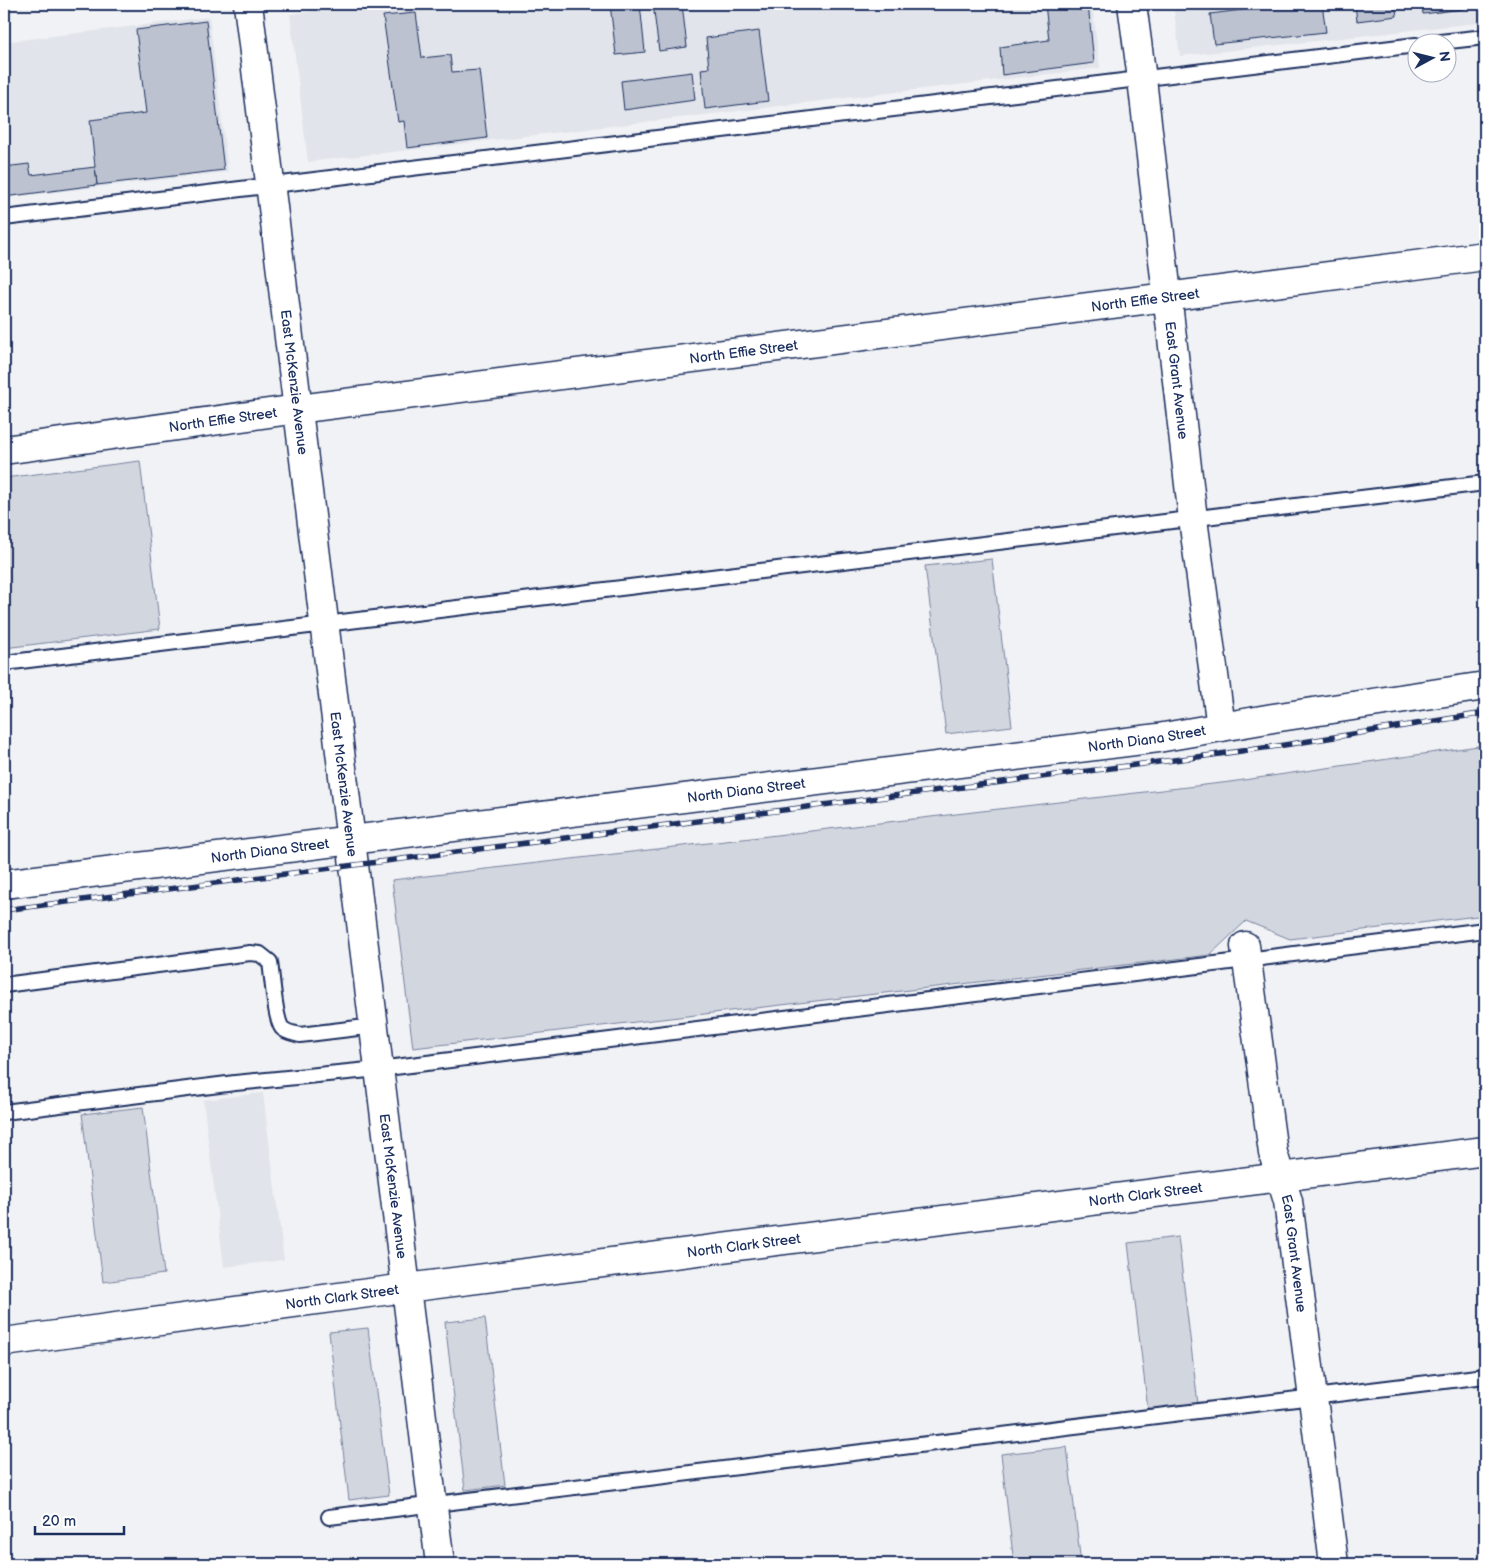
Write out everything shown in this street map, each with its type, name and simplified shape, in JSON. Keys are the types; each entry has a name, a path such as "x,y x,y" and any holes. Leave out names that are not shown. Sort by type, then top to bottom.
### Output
{"street":[{"name":"East McKenzie Avenue","path":"248,4 440,1564"},
{"name":"East Grant Avenue","path":"1132,4 1193,519 1221,727"},
{"name":"North Effie Street","path":"4,450 1167,296 1485,256"},
{"name":"North Diana Street","path":"4,884 1158,738 1273,718 1485,686"},
{"name":"East Grant Avenue","path":"1246,953 1273,1152 1288,1202 1334,1564"},
{"name":"North Clark Street","path":"4,1342 406,1288 1485,1151"}],"lane":[{"path":"1456,40 1485,37"},
{"path":"4,218 1406,46"},
{"path":"4,663 1485,483"},
{"path":"4,1112 235,1083 379,1069 1246,953 1485,930"},
{"path":"4,985 221,956 260,954 270,962 281,1027 289,1032 300,1034 374,1026"},
{"path":"329,1517 1485,1376"}],"shaded area":[{"path":"378,4 1092,4 1100,68 308,162 290,14"},
{"path":"1173,4 1485,4 1485,22 1180,56"},
{"path":"209,17 228,172 4,198 4,42"},
{"path":"140,461 160,629 4,648 4,478"},
{"path":"992,559 1012,726 946,734 925,566"},
{"path":"1485,745 1485,915 1290,939 1246,921 1210,955 413,1048 392,880 1230,782"},
{"path":"263,1093 284,1260 224,1267 203,1100"},
{"path":"143,1107 164,1274 103,1282 82,1114"},
{"path":"1178,1237 1198,1404 1148,1410 1128,1243"},
{"path":"485,1318 505,1485 465,1490 445,1322"},
{"path":"368,1328 389,1495 349,1500 329,1332"},
{"path":"1067,1447 1081,1564 1014,1564 1001,1454"}],"building":[{"path":"610,4 640,4 645,52 616,55"},
{"path":"653,4 682,4 687,47 659,51"},
{"path":"1045,4 1088,4 1094,63 1002,75 1000,47 1049,40"},
{"path":"1302,4 1302,6 1322,4 1326,32 1214,44 1210,14"},
{"path":"1355,4 1395,4 1397,16 1357,21"},
{"path":"1422,4 1463,4 1463,9 1423,14"},
{"path":"416,13 422,58 450,55 452,72 479,70 487,138 407,148 404,121 398,122 383,16"},
{"path":"206,21 224,170 97,185 90,120 146,113 136,30"},
{"path":"759,31 768,101 705,109 701,69 709,68 706,38"},
{"path":"692,72 695,100 624,110 621,81"},
{"path":"29,164 31,175 95,167 97,185 4,197 4,167"}],"railway":[{"path":"4,910 1205,756 1485,713"}]}
